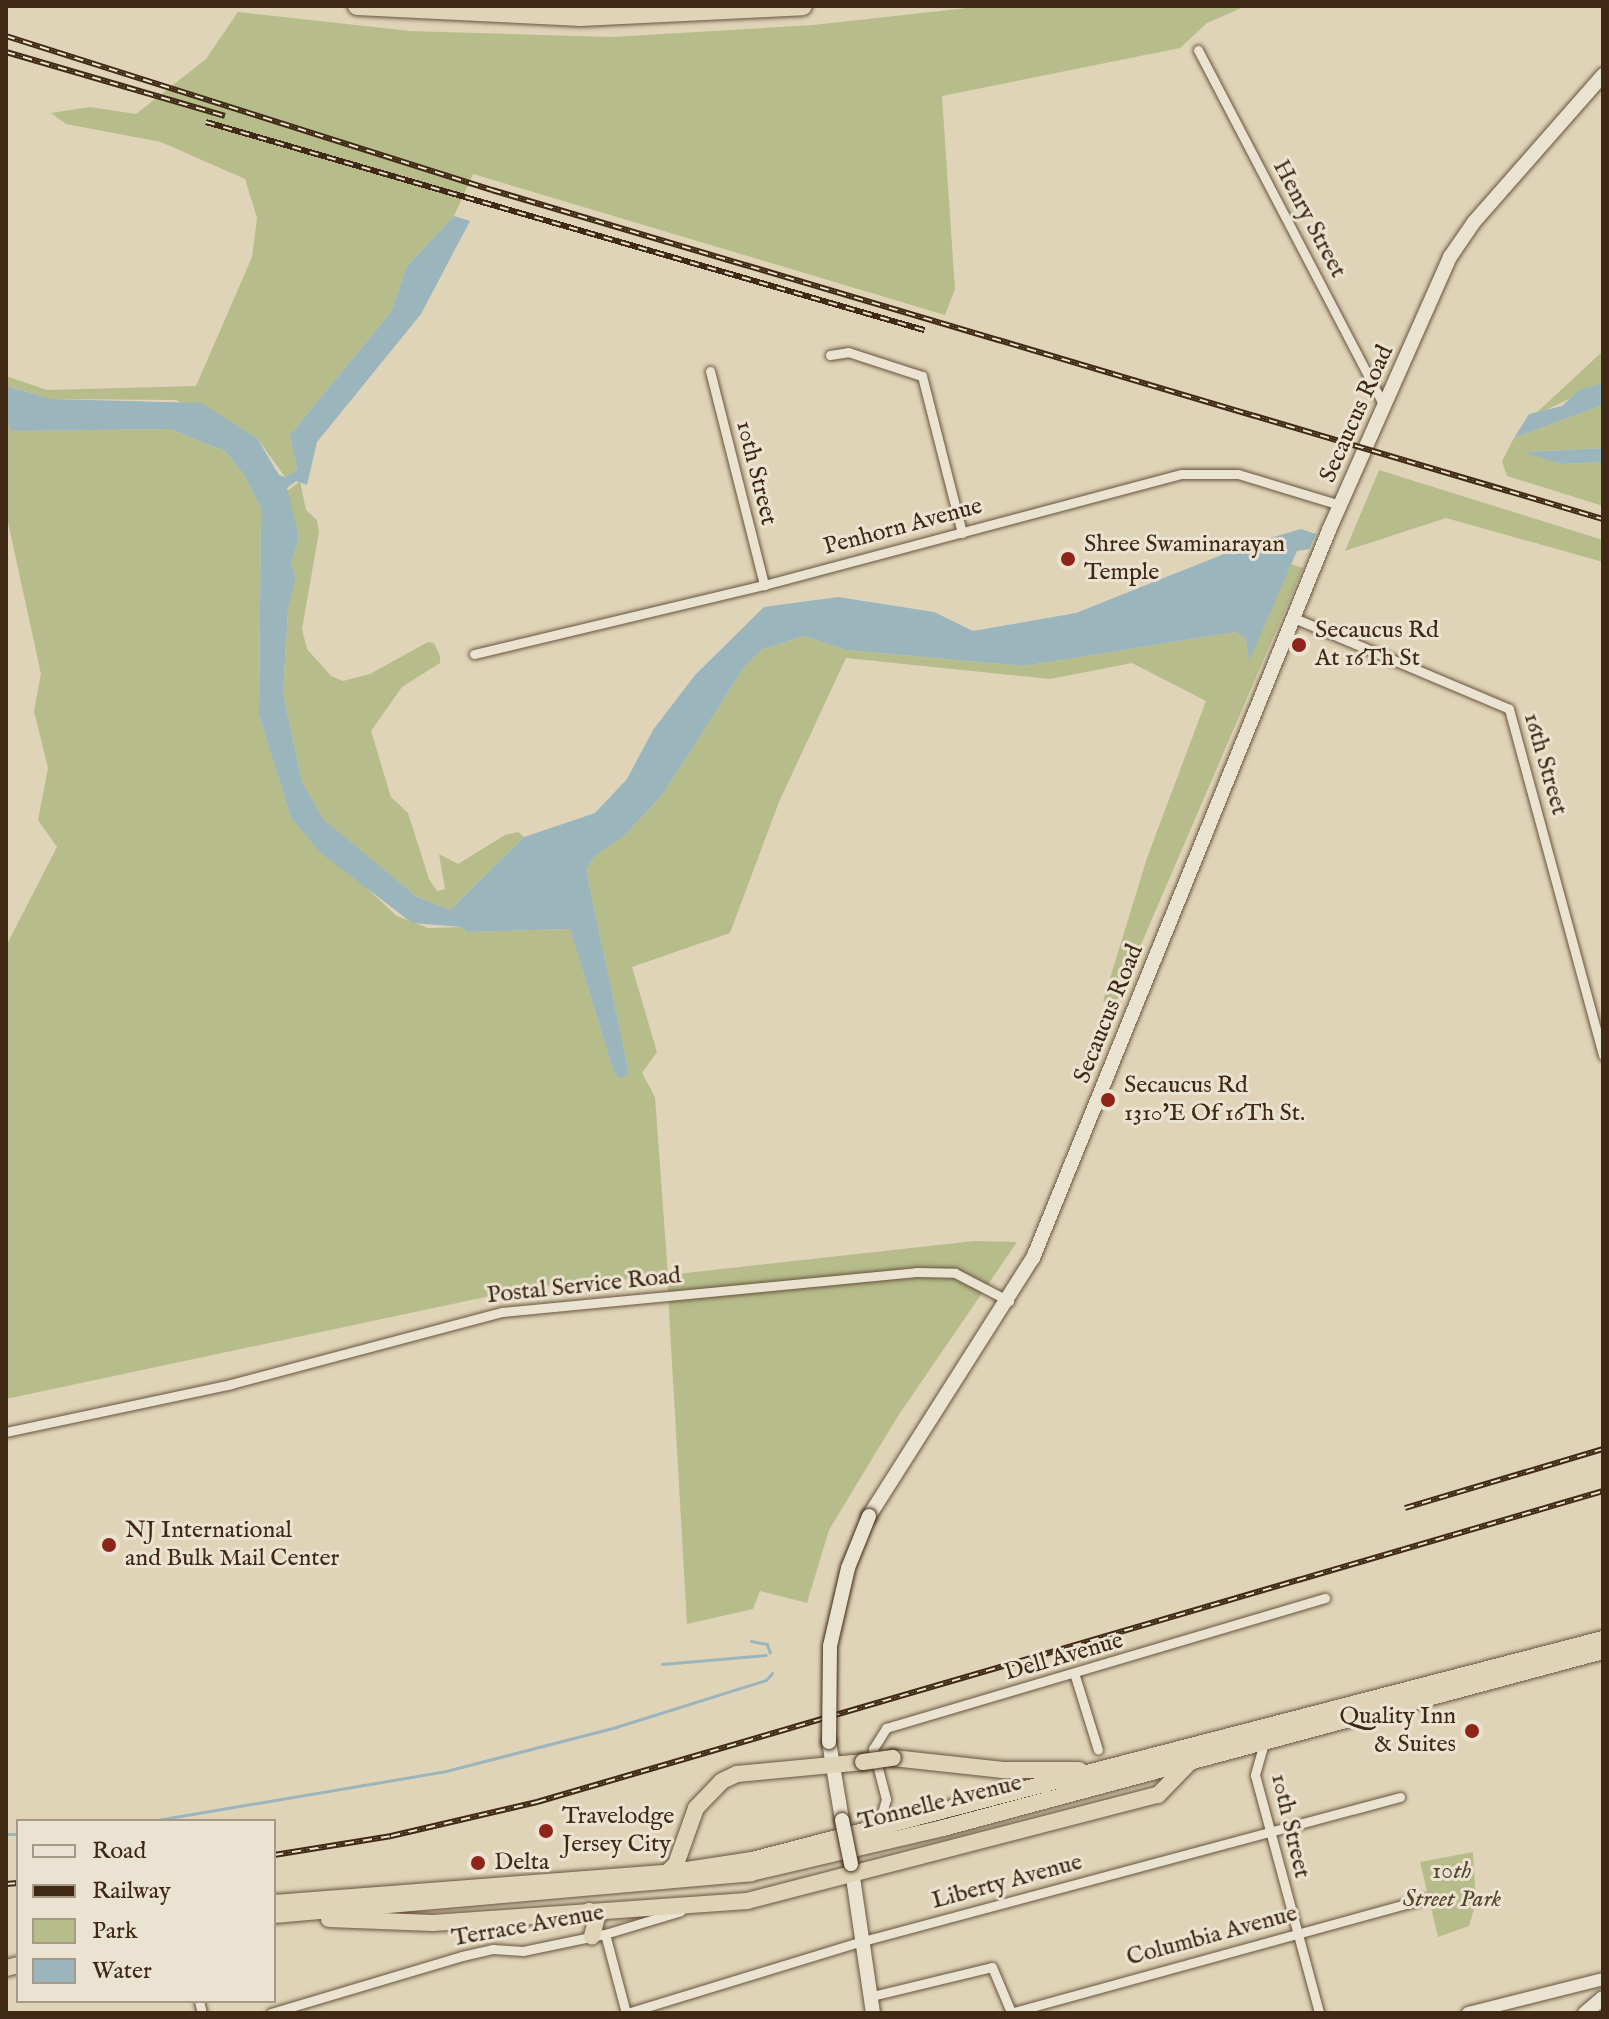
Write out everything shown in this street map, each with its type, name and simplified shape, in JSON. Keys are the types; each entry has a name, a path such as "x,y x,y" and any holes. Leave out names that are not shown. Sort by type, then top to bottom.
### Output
{"highway":[{"path":"357,6 562,17 803,6"},
{"name":"Tonnelle Avenue","path":"276,1903 667,1873 752,1860 922,1819 1603,1639"},
{"name":"Tonnelle Avenue","path":"276,1916 751,1873 1190,1762 1603,1651"},
{"path":"667,1873 676,1864 696,1808 722,1781 737,1774 893,1758 1031,1771 1116,1768"},
{"path":"276,1916 433,1923 747,1901 853,1870 1158,1795 1190,1762"},
{"path":"589,1911 596,1921 599,1935"}],"main road":[{"name":"Secaucus Road","path":"873,2013 853,1870 830,1764 830,1646 848,1568 869,1516 1009,1301 1033,1258 1340,505 1460,240 1603,75"},
{"path":"1585,2013 1603,1998"}],"street":[{"name":"Henry Street","path":"1198,50 1384,406"},
{"path":"830,355 848,352 922,376 962,533"},
{"name":"10th Street","path":"710,371 764,585"},
{"name":"Penhorn Avenue","path":"474,654 764,585 1196,472 1245,476 1340,505"},
{"name":"16th Street","path":"1294,618 1509,709 1603,1055"},
{"name":"Postal Service Road","path":"6,1432 26,1431 502,1312 916,1272 955,1273 1009,1301"},
{"name":"Dell Avenue","path":"886,1799 873,1749 886,1728 1075,1676 1325,1598"},
{"path":"1075,1676 1098,1750"},
{"name":"10th Street","path":"1265,1742 1255,1775 1319,2013"},
{"name":"Liberty Avenue","path":"626,2013 863,1941 1400,1797"},
{"path":"886,1799 897,1814 922,1819"},
{"path":"877,1829 886,1799"},
{"name":"Columbia Avenue","path":"1010,2013 1425,1899"},
{"name":"Terrace Avenue","path":"271,2013 493,1949 523,1951 599,1935 699,1905"},
{"path":"599,1935 626,2013"},
{"path":"872,1996 992,1967 1010,2013"},
{"path":"1468,2013 1603,1979"}],"green space":[{"path":"985,6 1246,6 1207,23 1180,48 942,96 955,289 945,315 473,174 454,216 407,266 391,312 290,435 297,470 285,477 257,438 176,400 51,399 6,386 6,376 47,390 196,386 252,257 257,218 245,179 161,142 66,124 51,113 90,107 136,114 206,59 238,12 410,31 613,37 813,25"},
{"path":"1603,351 1603,383 1533,416"},
{"path":"1603,405 1603,448 1524,452 1561,464 1603,462 1603,506 1507,476 1502,461 1514,438"},
{"path":"6,417 19,431 170,429 225,451 245,476 261,509 259,715 291,818 397,916 428,928 462,927 467,932 570,929 614,1073 621,1078 629,1073 586,870 595,856 624,836 663,794 743,669 761,650 804,636 846,650 1023,666 1236,632 1246,639 1249,659 1291,564 1303,568 1115,1005 1103,1001 1147,858 1206,701 1132,663 1050,679 846,658 779,802 730,933 632,967 657,1052 642,1073 655,1097 668,1275 974,1241 1017,1242 898,1416 829,1530 807,1603 760,1591 753,1609 687,1624 667,1276 532,1287 6,1399 6,946 57,847 38,820 48,768 34,711 41,674 6,513"},
{"path":"1379,470 1603,540 1603,562 1446,518 1345,551"},
{"path":"300,481 306,510 317,520 319,532 302,629 307,649 331,676 343,681 370,674 428,642 434,643 440,656 440,663 402,687 371,731 391,797 408,813 429,879 437,891 445,889 439,854 458,864 505,835 518,832 524,837 450,910 417,897 323,820 302,782 283,693 288,609 296,577 291,563 299,538 286,492"},
{"name":"10th Street Park","path":"1473,1852 1476,1902 1469,1926 1438,1937 1420,1862"}],"water":[{"path":"454,216 470,221 421,314 317,442 307,485 296,481 287,488 299,538 291,563 296,577 288,609 283,693 302,782 323,819 417,897 450,910 524,837 595,813 627,779 653,730 695,675 764,607 838,597 934,612 973,631 1076,613 1249,544 1301,529 1316,534 1309,549 1297,551 1249,661 1246,639 1236,632 1023,666 846,650 804,636 761,650 743,669 663,794 624,836 595,856 586,870 629,1073 621,1079 614,1073 570,929 467,932 462,927 412,923 321,853 291,818 259,715 261,509 245,476 225,451 170,429 19,431 11,430 6,417 6,386 51,399 201,403 257,438 279,475 285,477 297,470 290,435 391,312 407,266"},
{"path":"1603,383 1603,405 1514,438 1529,414 1562,406 1579,390"},
{"path":"1603,448 1603,462 1561,464 1522,452"}],"waterway":[{"path":"751,1641 767,1644 770,1653"},
{"path":"662,1664 766,1655"},
{"path":"163,1819 446,1771 616,1727 766,1680 772,1673"},
{"path":"6,1834 16,1834"}],"railway":[{"path":"6,36 492,190 1603,519"},
{"path":"6,52 225,116"},
{"path":"206,122 924,330"},
{"path":"1405,1508 1603,1449"},
{"path":"276,1855 391,1836 537,1802 1603,1491"},
{"path":"6,1884 16,1883"}],"place":[{"name":"Shree Swaminarayan Temple","path":"1068,559"},
{"name":"Secaucus Rd At 16Th St","path":"1299,645"},
{"name":"Secaucus Rd 1310'E Of 16Th St.","path":"1108,1100"},
{"name":"NJ International and Bulk Mail Center","path":"109,1545"},
{"name":"Quality Inn & Suites","path":"1472,1731"},
{"name":"Travelodge Jersey City","path":"546,1831"},
{"name":"Delta","path":"478,1863"}]}
